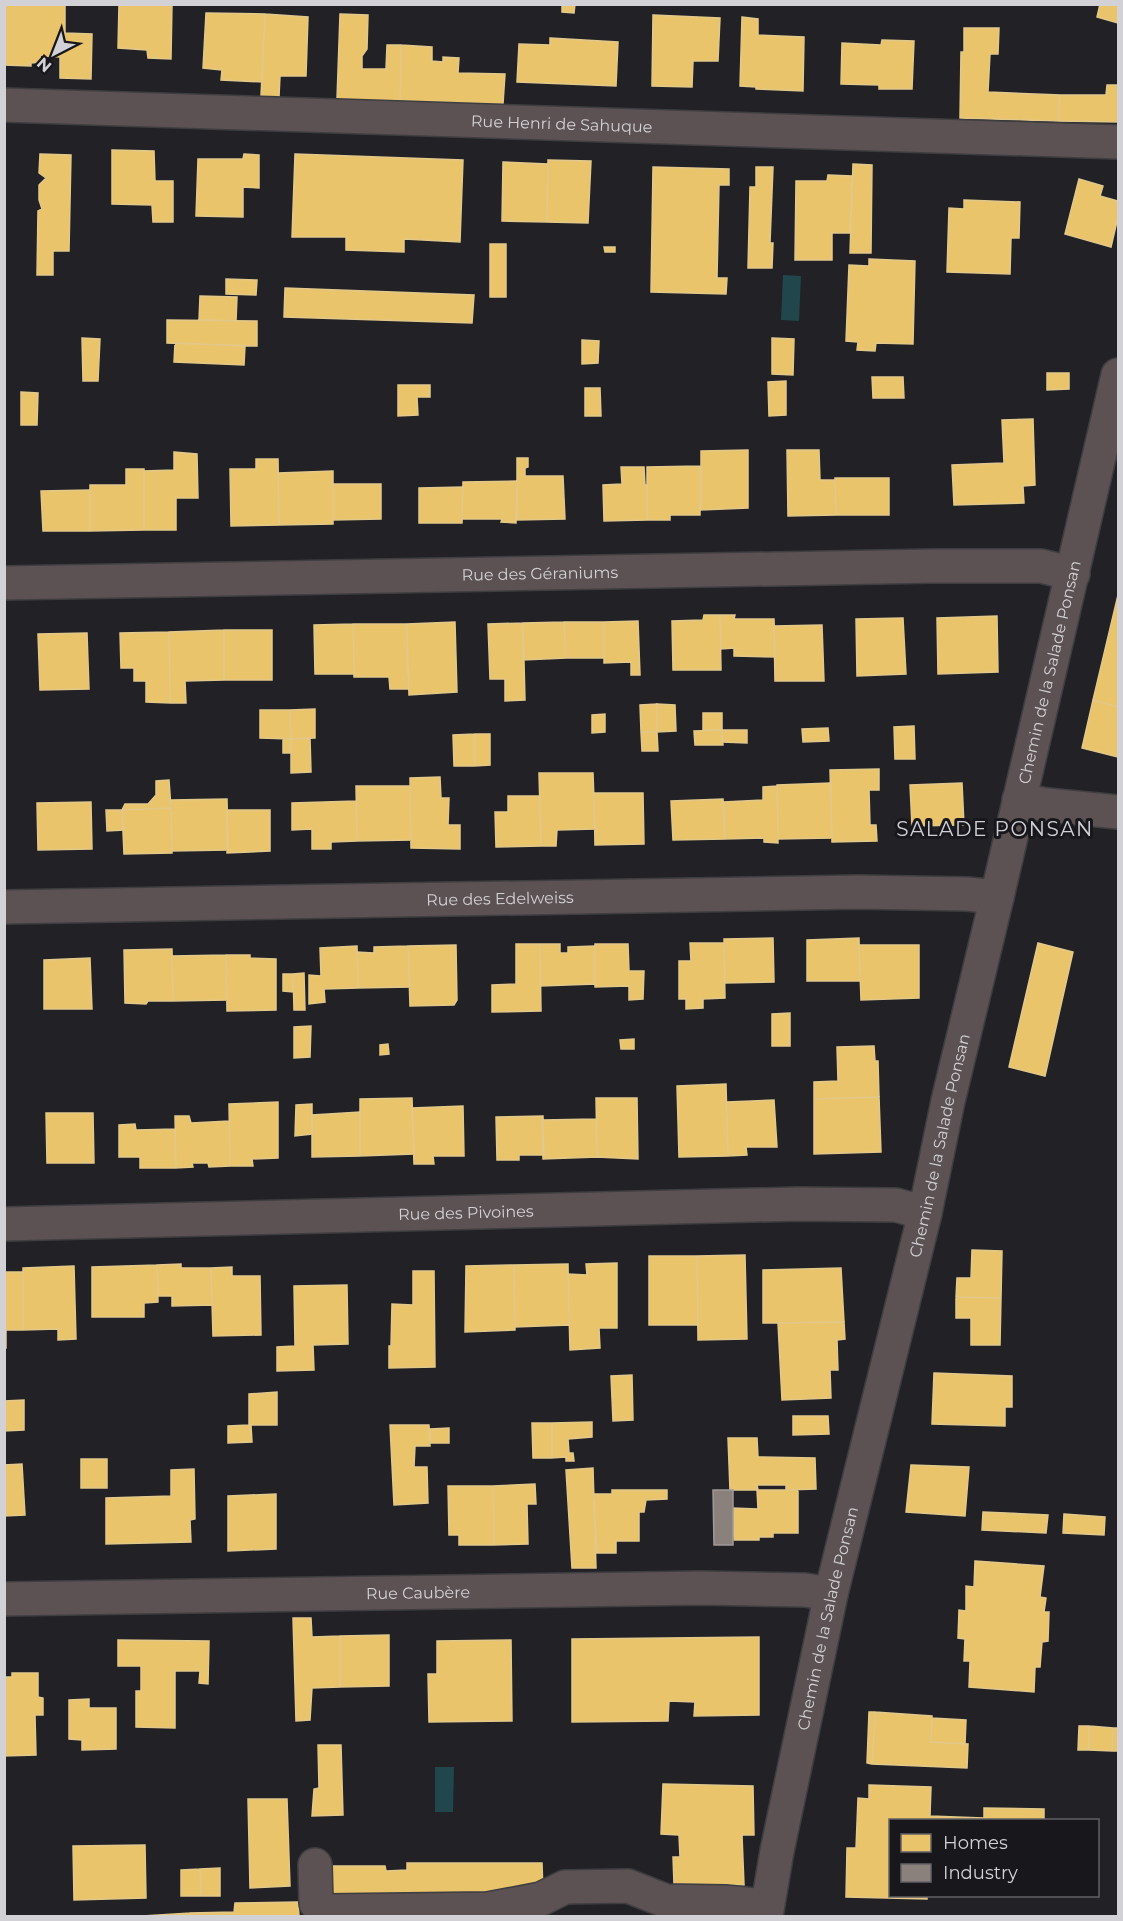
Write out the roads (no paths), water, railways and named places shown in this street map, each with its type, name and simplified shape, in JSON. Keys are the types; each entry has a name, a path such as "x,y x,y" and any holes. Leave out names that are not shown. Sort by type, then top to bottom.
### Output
{"street":[{"name":"Rue Henri de Sahuque","path":"4,105 1119,142"},
{"name":"Chemin de la Salade Ponsan","path":"766,1911 831,1594 925,1213 948,1101 998,897 1119,375"},
{"name":"Rue des Géraniums","path":"4,583 945,566 1041,566 1073,573"},
{"path":"1019,800 1119,812"},
{"name":"Rue des Edelweiss","path":"4,908 858,892 967,894 998,897"},
{"name":"Rue des Pivoines","path":"4,1224 797,1204 896,1205 925,1213"},
{"name":"Rue Caubère","path":"4,1599 702,1588 805,1590 831,1594"},
{"path":"315,1865 316,1903 326,1911 488,1909 541,1899 565,1887 628,1886 666,1901 725,1902 766,1911"}],"water":[{"path":"783,275 801,276 799,321 781,320"},
{"path":"435,1767 454,1767 453,1812 435,1812"}],"district":[{"name":"SALADE PONSAN","path":"995,829"}]}
